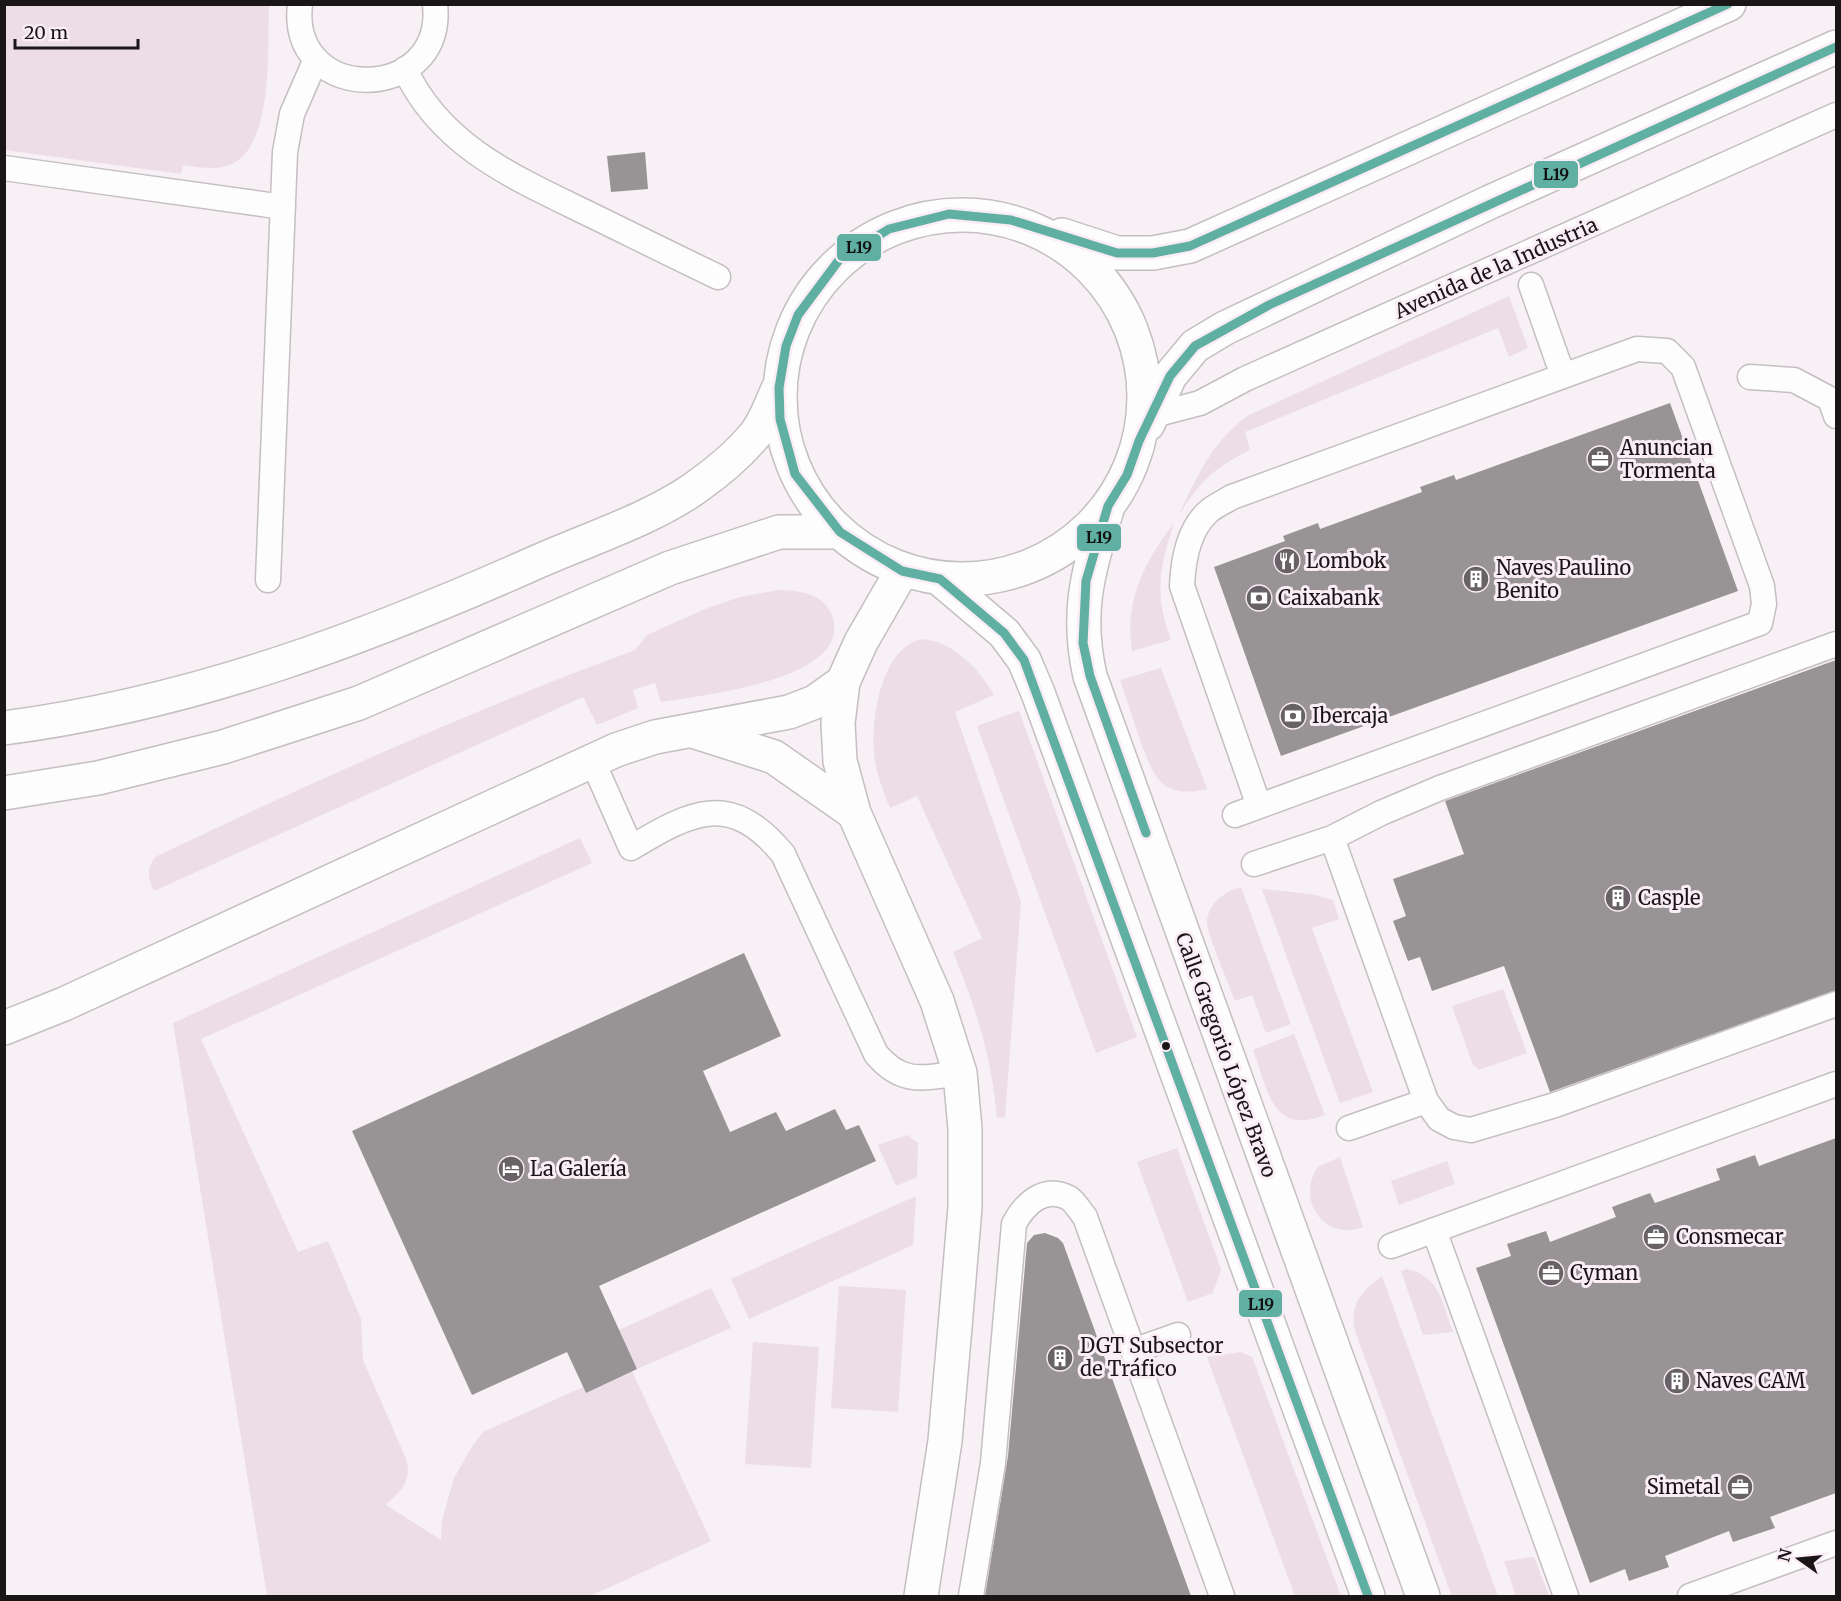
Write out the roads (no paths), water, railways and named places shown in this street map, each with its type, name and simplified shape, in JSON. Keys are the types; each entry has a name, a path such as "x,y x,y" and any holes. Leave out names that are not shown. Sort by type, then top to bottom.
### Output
{"main road":[{"path":"1729,4 1190,246 1153,253 1117,253 1011,220 949,214 889,228 839,260 798,315 786,346 779,387 780,419 795,474 840,532 902,571 940,579 988,578 1023,569 1055,554 1084,532 1108,506 1127,475 1170,376 1195,346 1225,328 1490,202 1836,47"},
{"path":"1011,220 1044,233 1074,252 1099,276 1119,304 1134,336 1143,371 1146,428"},
{"path":"4,728 50,722 183,694 357,638 487,584 650,512 694,489 754,436 779,387"},
{"name":"Calle Gregorio López Bravo","path":"1108,506 1086,581 1083,643 1090,676 1423,1596"},
{"path":"4,793 98,778 223,747 359,703 670,568 779,532 840,532"},
{"path":"902,571 861,642 843,682 838,723 840,761 854,813 937,1001 960,1073 964,1129 965,1207 945,1441 921,1596"},
{"path":"940,579 1004,633 1024,660 1038,693 1368,1596"},
{"path":"4,1028 641,741 789,712 815,702 843,682"},
{"path":"693,731 774,757 854,813"}],"lane":[{"path":"300,4 298,16 303,39 316,59 331,72 359,81 388,78 405,69 421,55 431,37 436,16 435,4"},
{"path":"268,580 285,152 292,114 316,59"},
{"path":"405,69 416,92 450,133 493,166 718,277"},
{"name":"Avenida de la Industria","path":"1146,428 1200,404 1245,379 1836,115"},
{"path":"4,168 283,207"},
{"path":"1532,285 1563,376"},
{"path":"1235,815 1760,623 1764,604 1762,586 1683,368 1667,351 1637,350 1563,376 1232,497 1207,513 1195,532 1183,561 1182,586 1259,806"},
{"path":"1750,377 1794,381 1830,399 1836,416"},
{"path":"1254,864 1332,838 1440,788 1836,644"},
{"path":"592,762 632,848 682,819 722,813 747,820 765,832 783,854 876,1054 892,1071 901,1075 920,1078 960,1073"},
{"path":"1332,838 1426,1101 1439,1119 1454,1127 1471,1130 1555,1105 1836,1004"},
{"path":"1391,1246 1836,1084"},
{"path":"1349,1128 1426,1101"},
{"path":"971,1596 993,1463 1014,1224 1022,1208 1036,1197 1058,1194 1071,1199 1085,1217 1222,1596"},
{"path":"1434,1230 1566,1596"},
{"path":"1133,1351 1178,1335"},
{"path":"1690,1596 1836,1543"}],"place":[{"name":"Anuncian Tormenta","path":"1600,459"},
{"name":"Lombok","path":"1287,561"},
{"name":"Naves Paulino Benito","path":"1476,579"},
{"name":"Caixabank","path":"1259,598"},
{"name":"Ibercaja","path":"1293,716"},
{"name":"Casple","path":"1618,898"},
{"name":"La Galería","path":"511,1169"},
{"name":"Consmecar","path":"1656,1237"},
{"name":"Cyman","path":"1551,1273"},
{"name":"DGT Subsector de Tráfico","path":"1060,1358"},
{"name":"Naves CAM","path":"1677,1381"},
{"name":"Simetal","path":"1740,1487"}]}
